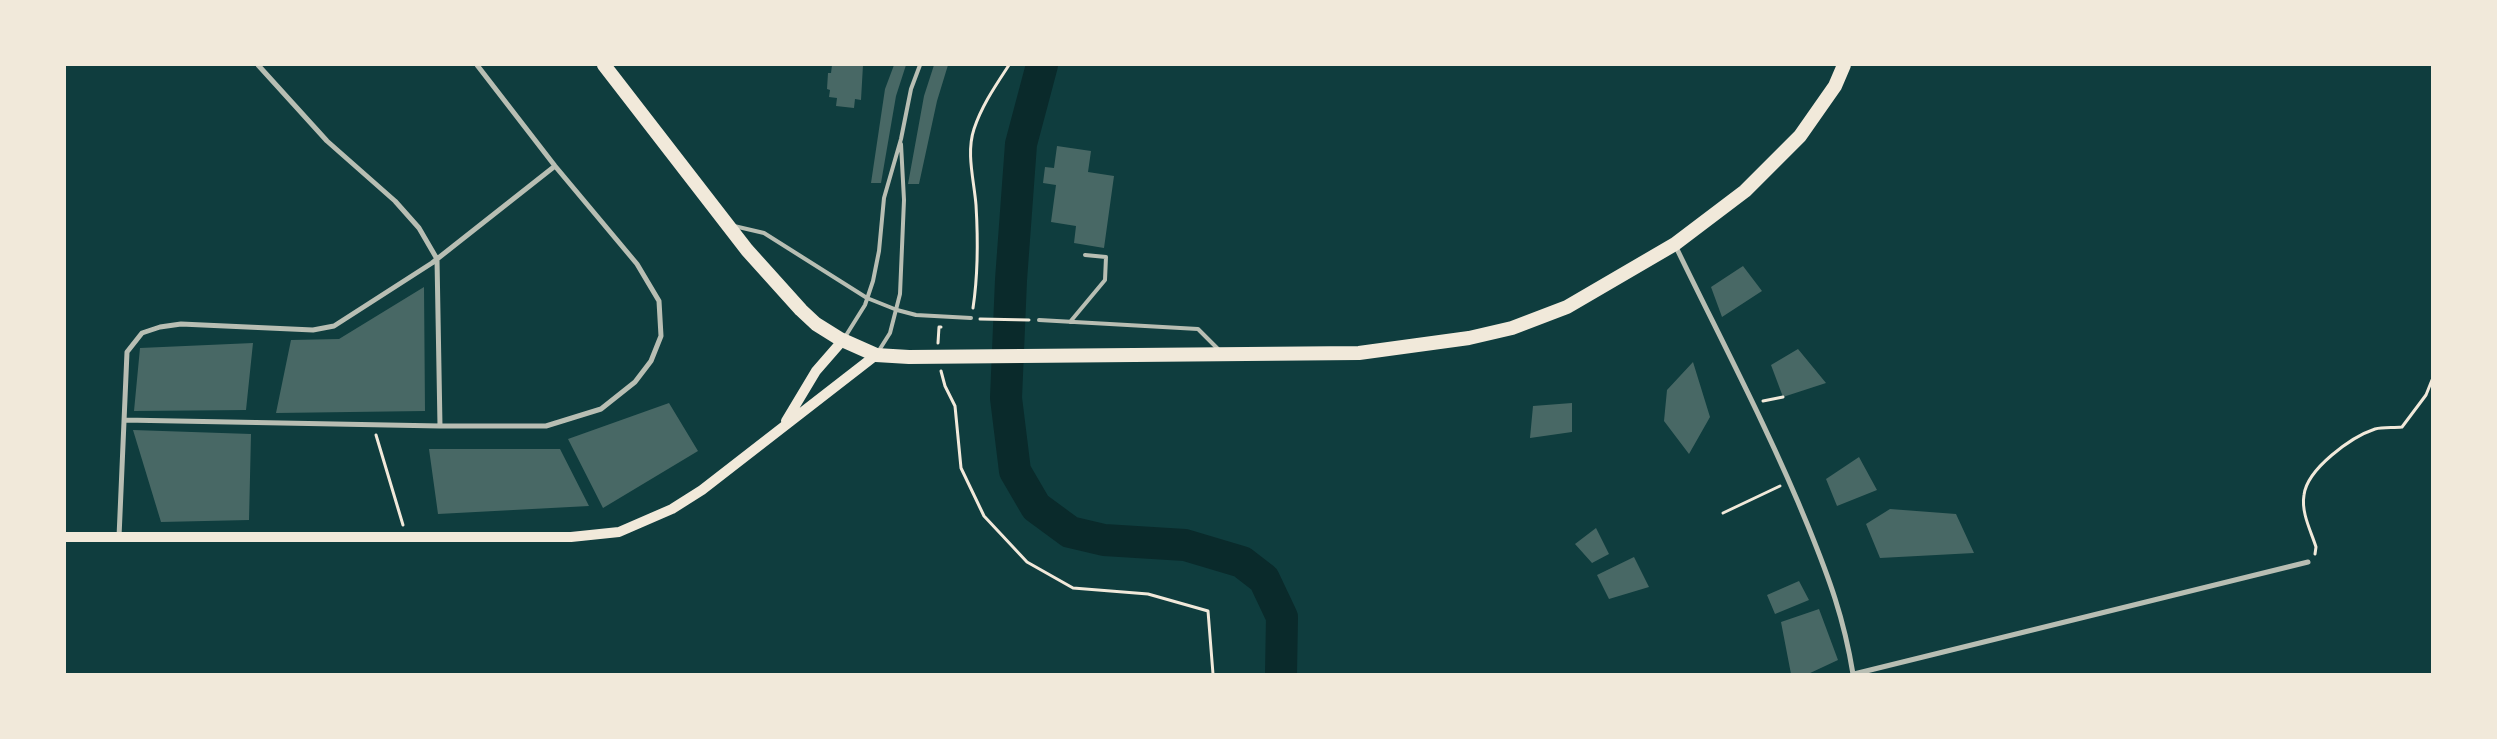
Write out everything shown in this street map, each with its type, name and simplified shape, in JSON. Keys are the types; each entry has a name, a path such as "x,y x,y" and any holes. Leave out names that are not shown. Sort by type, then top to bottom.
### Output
{"highway":[{"path":"604,65 770,277 816,324 876,356 1385,351 1469,338 1512,328 1567,307 1675,244 1745,191 1800,136 1835,86 1844,65"}],"main road":[{"path":"783,426 816,371 843,340"},
{"path":"65,537 571,537 619,532 672,509 702,490 876,356"}],"street":[{"path":"258,65 327,141 395,201 420,228 437,259 440,426"},
{"path":"124,420 440,426 546,426 601,409 635,382 651,361 661,336 659,301 637,264 554,166 478,65"},
{"path":"119,538 127,352 142,333 160,327 181,324 313,330 334,326 437,259 554,166"},
{"path":"1675,244 1790,481 1837,599 1848,642 1853,674 2308,562"}],"lane":[{"path":"843,340 867,298 879,251 884,198 901,139 911,89 920,65"},
{"path":"876,356 890,333 900,294 904,200 901,139"},
{"path":"727,224 764,233 867,298 897,310 916,315 971,318"},
{"path":"1070,322 1105,280 1106,257 1085,255"},
{"path":"1039,320 1198,329 1224,354"}],"path":[{"path":"1009,65 991,92 973,130 970,162 976,205 975,292 971,318 1039,320"},
{"path":"2308,562 2315,557 2316,547 2304,510 2304,495 2309,481 2320,466 2342,448 2375,429 2402,427 2426,395 2432,380"},
{"path":"944,386 955,406 961,468 984,516 1028,562 1073,588 1148,594 1208,611 1213,674"},
{"path":"1753,404 1783,397"},
{"path":"373,425 407,538"},
{"path":"1723,513 1790,481"}],"building":[{"path":"832,65 863,65 861,100 855,99 854,108 836,106 837,98 829,97 830,90 827,89 828,73 831,73"},
{"path":"894,65 906,65 896,96 881,183 871,183 885,89"},
{"path":"934,65 948,65 937,101 919,184 908,184 924,96"},
{"path":"1057,146 1091,151 1088,172 1114,176 1104,248 1074,243 1076,226 1051,222 1056,185 1043,183 1045,167 1054,168"},
{"path":"1743,266 1762,291 1722,317 1711,287"},
{"path":"424,287 425,411 276,413 291,340 339,339"},
{"path":"253,343 246,410 134,411 140,348"},
{"path":"1798,349 1826,383 1783,397 1771,365"},
{"path":"1693,362 1710,417 1689,454 1664,421 1667,390"},
{"path":"669,403 698,451 603,508 568,439"},
{"path":"1572,403 1572,432 1530,438 1533,406"},
{"path":"133,430 251,434 249,520 161,522"},
{"path":"429,449 560,449 589,506 438,514"},
{"path":"1859,457 1877,490 1837,506 1826,479"},
{"path":"1890,509 1956,514 1974,553 1880,558 1866,524"},
{"path":"1596,528 1609,554 1592,563 1575,544"},
{"path":"1634,557 1649,587 1609,599 1597,575"},
{"path":"1799,581 1809,600 1775,614 1767,595"},
{"path":"1819,609 1838,660 1808,674 1791,674 1781,622"}],"waterway":[{"path":"1042,65 1021,144 1011,280 1006,398 1015,471 1036,507 1070,532 1104,540 1185,545 1242,562 1264,579 1282,617 1281,674"}]}
